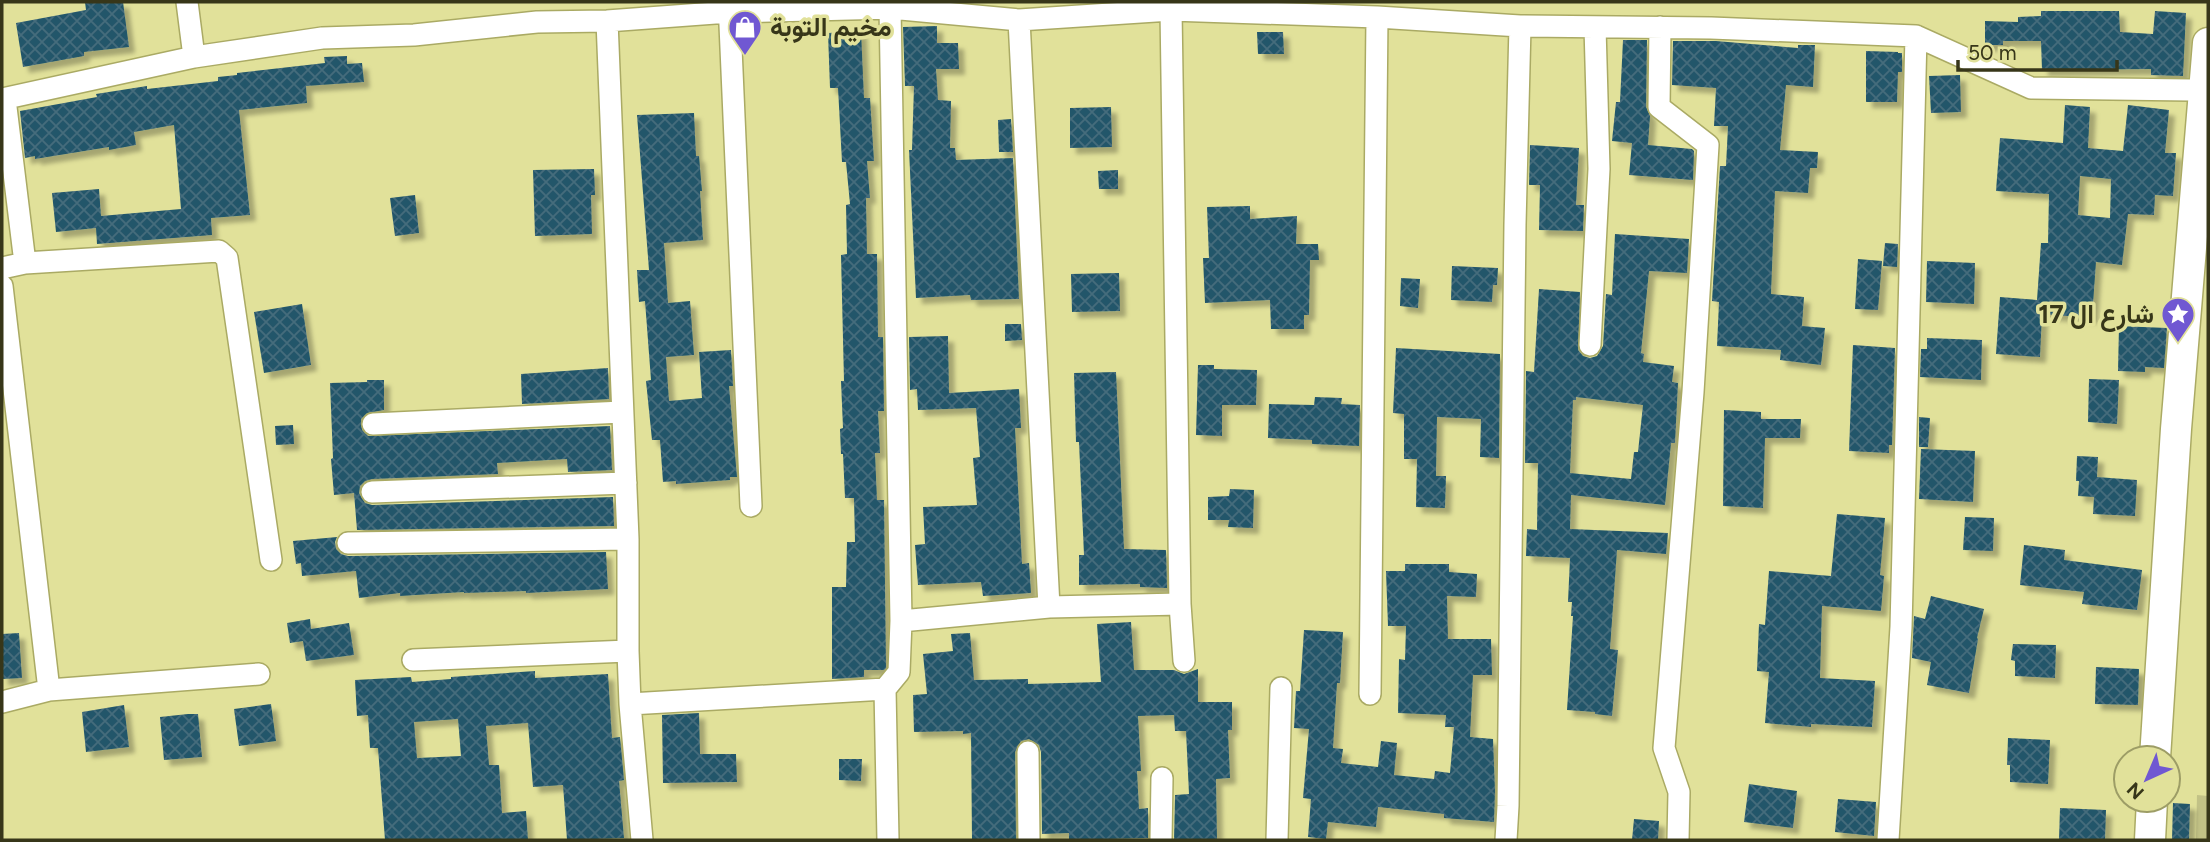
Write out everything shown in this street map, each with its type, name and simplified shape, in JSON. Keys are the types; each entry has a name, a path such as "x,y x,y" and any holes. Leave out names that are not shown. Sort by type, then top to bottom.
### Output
{"street":[{"path":"187,2 194,57"},
{"path":"729,7 751,506"},
{"path":"25,263 3,99 194,57 322,38 414,35 537,12 607,21 729,7 890,8 1019,20 1252,7 1520,26 1660,27 1916,36 2031,88 2191,90"},
{"path":"888,840 885,689 899,672 901,621 890,8"},
{"path":"1171,10 1180,604 1184,661"},
{"path":"1370,694 1377,17"},
{"path":"1019,20 1049,607"},
{"path":"607,21 628,539 630,704 642,840"},
{"path":"1506,840 1520,26"},
{"path":"1590,345 1599,169 1595,27"},
{"path":"1660,27 1659,107 1708,145 1693,392 1664,748 1679,792 1678,840"},
{"path":"1888,840 1901,627 1916,36"},
{"path":"2156,744 2176,429 2208,43"},
{"path":"2,268 25,263 219,251 227,258 271,560"},
{"path":"2,286 49,690"},
{"path":"373,425 622,412"},
{"path":"372,492 626,482"},
{"path":"348,543 628,539"},
{"path":"901,621 1049,607 1180,604"},
{"path":"413,660 628,651"},
{"path":"2,702 49,690 259,674"},
{"path":"1277,840 1281,688"},
{"path":"630,704 885,689"},
{"path":"1028,752 1029,840"},
{"path":"1161,840 1163,778"},
{"path":"2150,840 2151,814"}],"green space":[{"path":"2197,795 2208,796 2208,840 2196,840"}],"building":[{"path":"85,2 123,2 129,47 84,52 84,56 23,67 16,23 86,10"},
{"path":"2041,11 2119,11 2120,32 2153,34 2155,11 2186,13 2183,76 2151,75 2151,69 2042,70 2041,41 2003,41 2003,45 1985,45 1985,21 2018,22 2018,17 2041,16"},
{"path":"937,26 937,43 958,43 959,69 936,69 938,100 951,101 950,148 955,148 956,160 1013,158 1019,299 971,300 970,295 916,298 909,150 912,150 914,86 905,86 903,27"},
{"path":"861,31 864,98 870,98 874,161 867,161 870,198 866,198 867,254 877,254 878,337 883,337 884,411 878,411 880,453 875,453 877,500 884,500 886,668 864,670 864,677 832,679 832,587 846,587 847,542 855,542 854,498 845,498 840,429 843,428 841,381 844,381 841,255 847,254 846,205 850,204 846,162 842,162 838,88 830,88 828,33"},
{"path":"1257,32 1283,32 1284,54 1258,54"},
{"path":"1623,40 1647,40 1646,107 1650,116 1648,145 1692,149 1693,180 1629,175 1632,143 1612,141 1616,102 1620,102"},
{"path":"1673,41 1716,41 1798,48 1798,45 1815,45 1813,87 1786,85 1780,150 1818,152 1817,168 1810,168 1808,193 1775,191 1771,294 1804,297 1802,326 1825,328 1821,365 1780,360 1781,350 1717,346 1719,302 1712,301 1720,166 1726,166 1728,126 1714,126 1716,88 1672,85"},
{"path":"1866,51 1902,53 1897,102 1866,102"},
{"path":"347,56 347,64 362,63 364,82 306,86 307,103 239,110 250,215 211,218 212,235 97,244 96,228 56,232 52,193 99,189 101,216 181,209 174,125 134,132 136,145 35,159 35,156 25,158 20,111 97,97 96,94 147,86 147,89 218,81 218,77 237,73 325,63 324,57"},
{"path":"1960,75 1961,112 1931,113 1929,76"},
{"path":"2065,105 2090,107 2088,148 2123,151 2128,105 2169,110 2165,153 2176,153 2173,196 2155,195 2154,215 2128,214 2122,265 2096,262 2092,318 2042,314 2040,357 1996,354 2000,297 2037,300 2041,243 2048,243 2049,194 1996,191 2000,138 2063,143","holes":["2080,176 2111,179 2110,218 2078,215"]},
{"path":"1111,107 1112,147 1070,148 1070,108"},
{"path":"694,113 696,156 699,156 702,191 703,240 664,243 668,303 690,301 694,355 666,357 669,401 702,398 699,352 731,350 733,386 729,386 737,477 730,477 730,480 676,484 676,481 663,482 660,440 652,440 646,381 651,380 645,301 639,302 637,270 649,270 637,115"},
{"path":"1011,119 1013,152 999,152 998,120"},
{"path":"1530,145 1579,148 1576,205 1584,205 1583,231 1539,230 1540,185 1529,185"},
{"path":"594,169 595,195 591,195 592,234 535,236 533,170"},
{"path":"1118,170 1118,189 1099,189 1098,171"},
{"path":"415,195 419,233 395,236 390,198"},
{"path":"1250,206 1250,219 1297,216 1296,244 1318,244 1319,260 1310,260 1309,315 1304,315 1304,329 1271,329 1270,300 1205,303 1203,258 1209,258 1207,207"},
{"path":"1615,234 1689,239 1687,273 1649,271 1641,353 1644,354 1643,362 1674,366 1672,382 1678,383 1675,443 1671,443 1665,505 1571,495 1570,529 1668,533 1666,554 1617,550 1610,649 1618,650 1612,716 1567,710 1573,616 1572,602 1568,602 1570,558 1526,556 1527,529 1537,530 1538,463 1525,463 1526,371 1534,372 1539,289 1580,292 1578,350 1583,356 1590,358 1597,356 1603,346 1606,294 1612,295","holes":["1576,397 1643,405 1638,452 1634,452 1631,479 1570,473 1573,400 1576,400"]},
{"path":"1885,243 1898,244 1897,267 1883,266"},
{"path":"1858,259 1882,261 1878,310 1855,309"},
{"path":"1927,261 1975,263 1974,304 1926,302"},
{"path":"1452,266 1498,268 1492,302 1451,300"},
{"path":"1119,273 1120,311 1072,312 1071,274"},
{"path":"1401,278 1420,279 1418,308 1400,306"},
{"path":"302,304 311,365 264,373 254,312"},
{"path":"1005,324 1021,324 1022,340 1005,341"},
{"path":"2119,326 2167,328 2164,368 2145,367 2145,372 2118,371"},
{"path":"948,336 949,393 1019,389 1021,428 1015,428 1022,564 1029,563 1031,593 983,596 981,582 918,585 915,545 925,544 923,507 977,505 973,458 980,457 976,408 918,410 917,389 910,390 909,337"},
{"path":"1927,338 1982,340 1981,380 1920,377 1921,349 1927,349"},
{"path":"1853,345 1895,348 1892,445 1889,445 1889,453 1849,451"},
{"path":"1396,348 1500,354 1499,458 1480,457 1481,419 1437,417 1436,476 1446,476 1445,508 1416,507 1417,459 1404,459 1404,414 1393,413"},
{"path":"1198,365 1214,365 1214,369 1257,370 1256,405 1222,405 1222,436 1196,435"},
{"path":"608,368 609,399 522,404 521,374"},
{"path":"1116,372 1124,549 1166,550 1167,588 1140,587 1140,584 1079,585 1079,555 1084,555 1074,373"},
{"path":"2089,379 2119,380 2117,424 2088,422"},
{"path":"384,380 384,410 367,413 361,419 362,430 368,436 610,426 612,470 568,472 567,459 497,463 498,474 372,479 360,486 359,493 365,503 372,505 613,497 614,526 357,530 354,493 334,495 330,383"},
{"path":"1315,397 1342,398 1341,404 1360,405 1359,446 1312,444 1312,440 1268,438 1269,404 1314,405"},
{"path":"1724,410 1761,412 1761,419 1801,419 1800,438 1765,438 1763,508 1723,506"},
{"path":"1919,417 1930,418 1928,447 1919,447"},
{"path":"293,425 294,444 276,445 275,426"},
{"path":"1921,449 1975,451 1973,502 1919,499"},
{"path":"2077,456 2098,457 2097,477 2137,480 2135,516 2093,514 2094,497 2078,496"},
{"path":"1230,489 1254,490 1253,528 1228,527 1229,520 1208,520 1208,497 1229,496"},
{"path":"1837,514 1885,518 1880,575 1884,576 1881,611 1822,606 1820,678 1875,681 1872,727 1811,724 1811,727 1765,723 1769,672 1757,671 1759,624 1765,625 1769,571 1831,576"},
{"path":"1965,517 1994,518 1993,551 1963,550"},
{"path":"337,537 336,549 348,556 606,552 608,589 400,596 400,593 359,598 356,571 302,576 301,563 296,564 293,541"},
{"path":"2024,545 2065,550 2064,560 2142,570 2137,610 2082,604 2084,592 2020,585"},
{"path":"1405,564 1449,564 1449,572 1477,574 1476,597 1447,596 1448,639 1491,639 1492,675 1473,675 1470,737 1493,739 1494,822 1444,818 1444,814 1378,807 1376,827 1328,822 1326,839 1308,837 1311,799 1303,798 1309,729 1294,728 1296,691 1300,691 1304,630 1343,632 1333,748 1343,749 1341,763 1378,767 1381,741 1397,743 1394,775 1434,779 1435,771 1450,773 1454,727 1445,727 1446,715 1398,713 1399,659 1405,660 1406,626 1388,626 1386,571 1405,571"},
{"path":"1931,596 1984,609 1969,693 1927,685 1931,662 1912,658 1914,616 1925,619"},
{"path":"310,619 311,629 349,623 354,655 306,661 303,641 290,643 287,623"},
{"path":"1131,622 1134,670 1174,670 1184,674 1198,669 1198,702 1232,702 1232,730 1228,730 1230,778 1216,779 1217,840 1174,840 1175,795 1189,794 1186,731 1175,731 1174,715 1138,716 1141,771 1137,771 1139,809 1148,808 1148,838 1069,840 1069,833 1042,834 1041,752 1039,745 1029,739 1021,741 1015,752 1016,840 972,840 971,733 914,732 913,695 927,694 923,654 953,651 951,634 970,633 974,680 1028,679 1028,684 1101,682 1097,624"},
{"path":"19,633 22,678 2,679 2,634"},
{"path":"2013,644 2056,645 2055,678 2015,676 2015,661 2011,660"},
{"path":"2096,667 2139,669 2138,705 2095,704"},
{"path":"535,671 535,678 608,674 612,738 620,737 624,780 619,781 624,838 567,840 563,785 533,787 528,723 486,726 489,765 499,765 502,813 526,811 528,840 385,840 378,748 370,748 368,715 357,716 355,680 411,677 412,682","holes":["458,719 461,756 417,758 414,722"]},
{"path":"271,704 276,741 239,746 234,709"},
{"path":"124,705 129,747 86,752 82,712"},
{"path":"699,713 700,754 736,754 737,782 663,783 662,715"},
{"path":"198,714 202,757 164,760 160,717"},
{"path":"2008,738 2050,740 2048,784 2010,782 2010,765 2007,765"},
{"path":"839,759 862,759 861,781 839,780"},
{"path":"1749,784 1797,791 1793,828 1744,822"},
{"path":"1838,799 1876,802 1874,836 1835,832"},
{"path":"2182,804 2190,804 2189,840 2172,840 2173,814 2182,814"},
{"path":"2060,808 2106,810 2105,840 2059,840"},
{"path":"1634,819 1659,821 1658,840 1632,840"}],"place":[{"name":"مخيم التوبة","path":"745,57"},
{"name":"شارع ال 17","path":"2178,344"}]}
